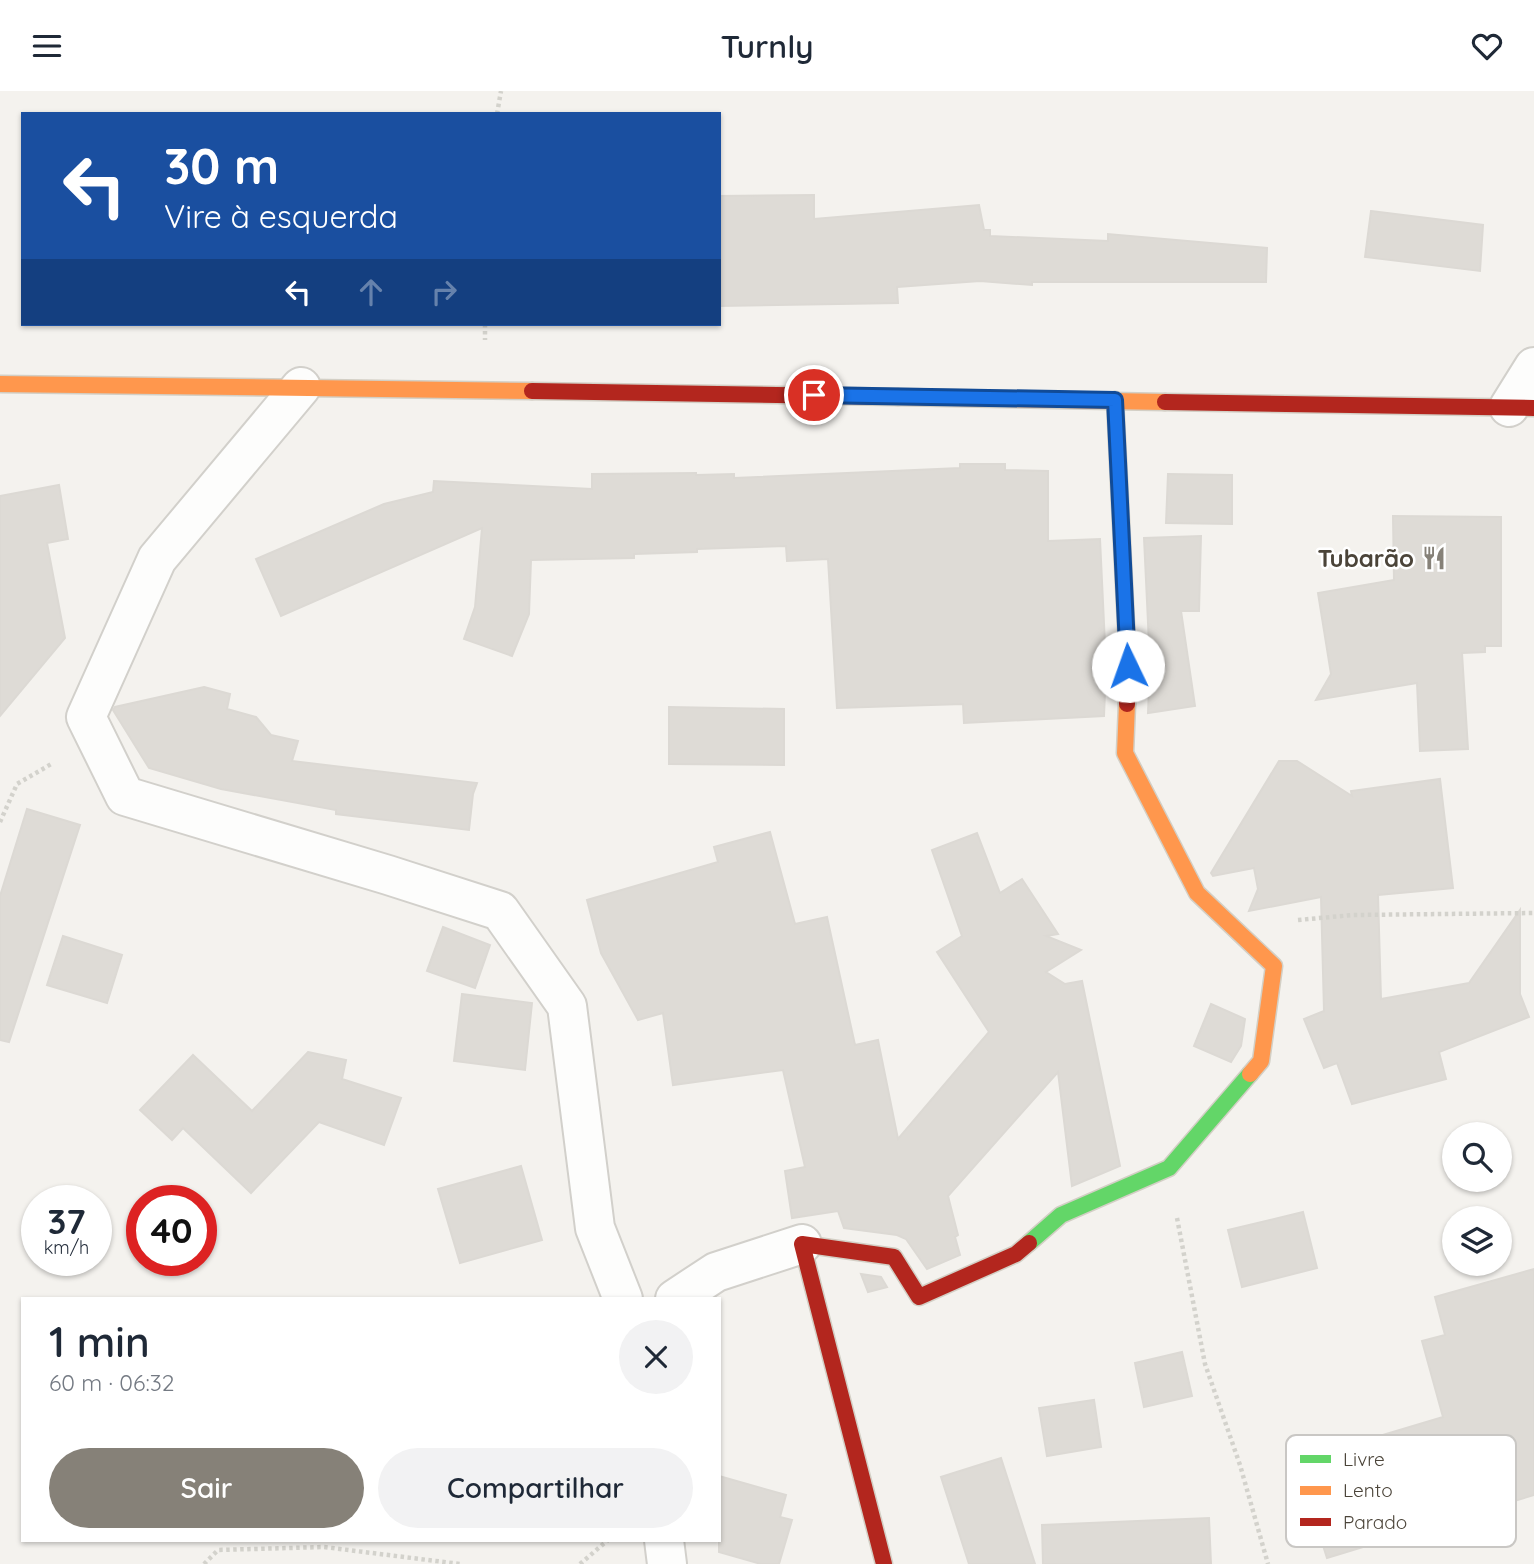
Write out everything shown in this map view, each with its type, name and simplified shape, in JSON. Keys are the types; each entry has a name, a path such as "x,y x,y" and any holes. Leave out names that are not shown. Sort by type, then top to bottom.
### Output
{"main road":[{"path":"0,384 1521,407"},
{"path":"884,1564 802,1244 894,1257 919,1297 1016,1254 1061,1215 1170,1168 1261,1062 1274,966 1197,893 1125,754 1128,666 1115,400"}],"street":[{"path":"1521,407 1534,367"},
{"path":"301,387 157,559 86,717 125,796 500,911 567,1006 595,1228 621,1297"},
{"path":"679,1297 716,1272 802,1244"},
{"path":"664,1542 667,1564"}],"path":[{"path":"497,112 501,91"},
{"path":"0,822 17,783 67,756 86,717"},
{"path":"1231,926 1353,915 1534,912"},
{"path":"1170,1168 1184,1261 1205,1364 1240,1465 1268,1564"},
{"path":"580,1564 606,1542"},
{"path":"204,1564 218,1550 324,1546 460,1564"}],"building":[{"path":"814,195 814,219 979,205 984,230 990,230 990,236 1108,241 1108,234 1267,248 1266,282 1032,282 1032,285 980,281 897,287 898,303 721,306 721,196"},
{"path":"1371,211 1483,225 1480,271 1365,257"},
{"path":"960,464 1005,464 1005,470 1048,471 1048,541 1100,539 1106,666 1104,716 964,723 963,704 837,708 828,559 787,561 786,546 697,549 697,552 634,554 634,558 531,560 529,614 512,656 464,639 475,607 482,528 281,616 256,559 384,504 433,492 434,481 592,489 592,474 734,474 734,478 960,468"},
{"path":"1168,474 1232,475 1232,524 1166,523"},
{"path":"59,485 68,539 47,543 65,638 0,716 0,496"},
{"path":"1393,516 1501,517 1501,646 1485,646 1485,652 1462,653 1468,749 1420,751 1417,683 1316,700 1331,674 1318,593 1394,580"},
{"path":"1201,536 1199,611 1181,611 1195,706 1148,713 1150,665 1144,538"},
{"path":"204,687 230,694 227,709 256,717 271,735 298,741 292,761 477,783 469,830 336,814 336,810 221,789 149,768 113,710 115,707"},
{"path":"669,707 784,709 784,765 669,764"},
{"path":"1279,761 1297,761 1352,796 1351,791 1440,779 1453,888 1378,895 1381,999 1469,983 1520,910 1520,994 1529,1017 1439,1052 1446,1079 1352,1104 1337,1063 1324,1068 1304,1019 1324,1011 1321,897 1249,911 1258,889 1254,868 1213,876 1211,873"},
{"path":"27,809 80,825 9,1042 0,1040 0,896"},
{"path":"770,832 795,924 827,917 855,1045 878,1040 898,1139 989,1032 937,952 962,936 932,850 977,833 1000,893 1022,879 1058,934 1046,936 1081,950 1046,972 1065,984 1082,981 1120,1166 1072,1186 1058,1072 948,1196 960,1255 927,1269 906,1239 897,1235 844,1228 838,1211 792,1218 785,1171 805,1167 783,1070 673,1085 663,1013 638,1020 601,953 587,900 718,862 714,847"},
{"path":"443,927 490,945 475,988 427,971"},
{"path":"63,936 122,955 107,1003 47,985"},
{"path":"462,994 532,1003 525,1070 454,1061"},
{"path":"1211,1004 1245,1019 1241,1046 1231,1062 1194,1046"},
{"path":"308,1052 346,1060 342,1079 401,1098 384,1145 319,1122 251,1193 183,1128 172,1140 140,1110 193,1055 252,1111"},
{"path":"521,1166 542,1240 460,1263 438,1189"},
{"path":"1303,1212 1317,1268 1242,1287 1228,1230"},
{"path":"1534,1269 1534,1495 1516,1500 1516,1435 1383,1435 1443,1417 1422,1341 1445,1335 1435,1297"},
{"path":"861,1274 881,1277 887,1287 868,1292"},
{"path":"1182,1352 1192,1396 1144,1407 1135,1363"},
{"path":"1094,1400 1101,1447 1047,1456 1039,1408"},
{"path":"1001,1458 1035,1564 969,1564 941,1477"},
{"path":"721,1477 786,1495 780,1517 792,1520 779,1564 761,1564 719,1552"},
{"path":"1209,1518 1211,1564 1043,1564 1042,1525"},
{"path":"1323,1547 1363,1547 1327,1558"}],"traffic: fast":[{"path":"1029,1243 1061,1215 1169,1168 1250,1074"}],"traffic: slow":[{"path":"0,384 532,391"},
{"path":"898,397 1165,402"},
{"path":"1127,704 1125,753 1197,893 1274,966 1261,1061 1250,1074"}],"traffic: jam":[{"path":"532,391 898,397"},
{"path":"1115,400 1128,666 1127,704"},
{"path":"1165,402 1534,408"},
{"path":"884,1564 802,1244 894,1257 919,1297 1016,1254 1029,1243"}],"place":[{"name":"Tubarão","path":"1434,558"}],"route":[{"path":"814,395 1115,400 1128,666"}]}
